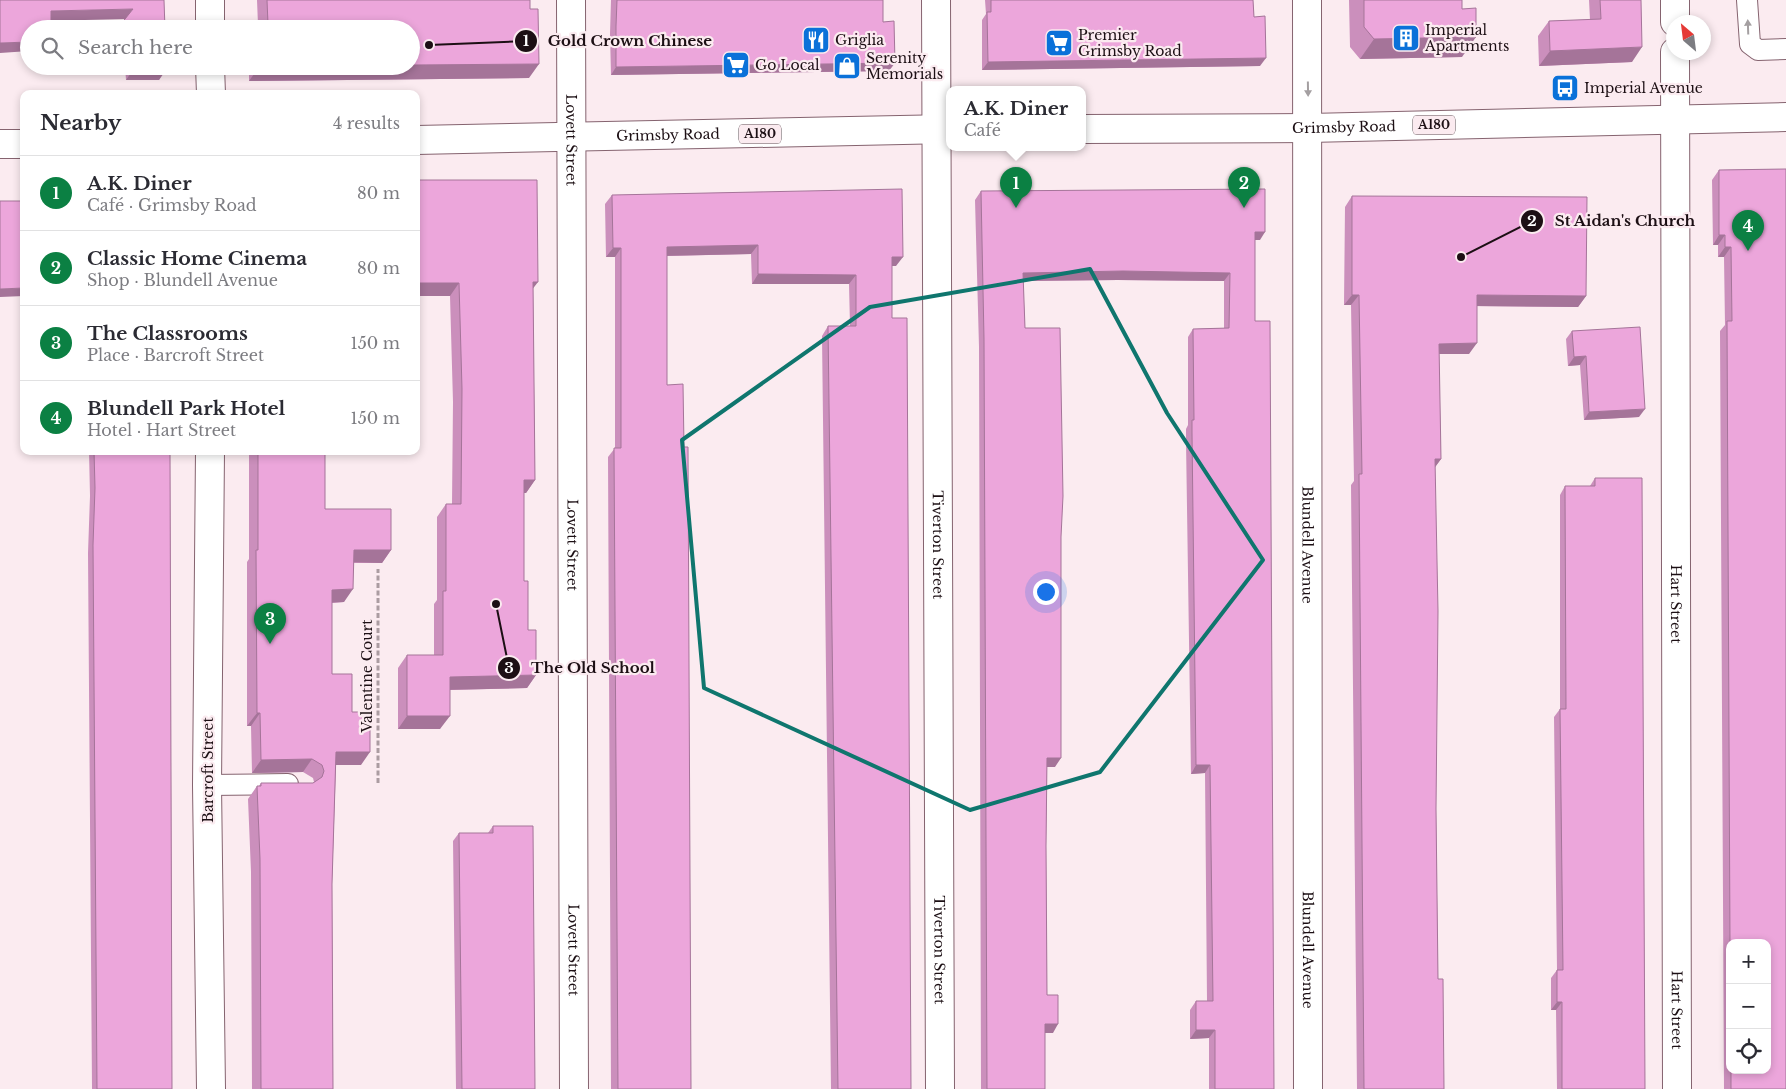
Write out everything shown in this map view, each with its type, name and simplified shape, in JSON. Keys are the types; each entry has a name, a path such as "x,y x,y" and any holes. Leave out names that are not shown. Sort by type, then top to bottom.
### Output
{"street":[{"path":"210,0 210,20"},
{"name":"Lovett Street","path":"571,0 574,1089"},
{"name":"Tiverton Street","path":"936,0 943,129 940,1089"},
{"name":"Blundell Avenue","path":"1307,0 1309,128 1308,1089"},
{"path":"1675,0 1675,15"},
{"path":"1675,60 1675,120"},
{"path":"210,75 211,90"},
{"name":"Grimsby Road","path":"1086,129 1309,128 1786,117"},
{"name":"Hart Street","path":"1675,120 1677,1089"},
{"name":"Grimsby Road","path":"420,140 943,129"},
{"path":"0,144 20,144"},
{"name":"Barcroft Street","path":"210,455 207,785 211,1089"}],"lane":[{"path":"1747,0 1750,44 1758,50 1786,49"},
{"path":"207,785 303,784"}],"path":[{"name":"Valentine Court","path":"378,570 378,783"}],"highlighted area":[{"path":"1090,269 1167,413 1263,560 1100,772 970,810 704,688 682,440 870,307"}],"building":[{"path":"0,0 164,0 165,20 124,20 133,9 51,11 51,20 20,20 20,42 0,43"},
{"path":"267,0 530,0 530,9 538,9 539,64 420,65 420,20 268,20"},
{"path":"617,0 883,0 883,22 894,21 895,63 616,67"},
{"path":"991,0 1253,0 1254,17 1265,16 1266,58 988,62 987,12 991,12"},
{"path":"1364,0 1462,0 1462,9 1476,8 1476,37 1374,39 1364,27"},
{"path":"1600,0 1641,0 1642,47 1550,51 1549,21 1601,19"},
{"path":"1786,169 1786,1089 1731,1089 1731,1074 1771,1074 1771,939 1730,939 1727,321 1732,321 1731,247 1725,247 1725,235 1719,235 1719,170"},
{"path":"420,180 537,180 538,282 533,282 535,480 524,480 524,581 528,581 528,630 536,630 536,675 450,677 450,716 407,716 407,655 443,655 443,591 446,591 446,504 461,504 462,389 459,283 420,283"},
{"path":"902,189 903,257 892,257 892,318 907,318 911,1089 838,1089 828,326 856,326 856,275 758,274 758,245 667,247 667,385 683,384 684,447 688,447 691,1089 618,1089 614,448 621,448 621,248 613,248 612,195"},
{"path":"1265,189 1265,232 1255,232 1255,321 1270,321 1274,1089 1215,1089 1215,1030 1196,1030 1196,1001 1213,1001 1210,765 1196,765 1192,433 1192,420 1194,420 1193,329 1229,328 1230,273 1123,271 1023,273 1025,328 1060,328 1063,496 1061,537 1061,758 1047,758 1046,846 1047,995 1058,995 1058,1024 1045,1024 1045,1089 987,1089 984,339 981,191"},
{"path":"1352,196 1587,197 1586,296 1477,295 1477,343 1439,344 1441,459 1435,459 1438,611 1436,809 1438,979 1443,979 1444,1089 1364,1089 1359,474 1362,474 1359,295 1352,295"},
{"path":"0,201 20,201 20,288 0,289"},
{"path":"1640,327 1645,409 1589,412 1586,356 1574,357 1572,331"},
{"path":"94,455 170,455 172,1089 97,1089 93,545"},
{"path":"258,455 325,455 325,509 391,509 391,550 354,550 353,589 332,590 332,674 352,674 352,712 370,712 370,752 336,752 332,884 333,1089 261,1089 260,859 257,786 261,786 261,783 313,783 322,777 324,771 322,765 312,759 261,760 260,713 257,713 256,550 258,550"},
{"path":"1595,478 1642,478 1645,1089 1562,1089 1562,1002 1557,1002 1557,970 1563,970 1560,709 1566,709 1565,486 1595,486"},
{"path":"493,826 533,826 535,1089 462,1089 459,833 493,833"}],"place":[{"name":"Imperial Apartments","path":"1406,38"},
{"name":"Griglia","path":"816,40"},
{"name":"Premier Grimsby Road","path":"1059,43"},
{"name":"Gold Crown Chinese","path":"429,45"},
{"name":"Go Local","path":"736,65"},
{"name":"Serenity Memorials","path":"847,66"},
{"name":"Imperial Avenue","path":"1565,88"},
{"name":"A.K. Diner","path":"1016,208"},
{"name":"Classic Home Cinema","path":"1244,208"},
{"name":"Blundell Park Hotel","path":"1748,251"},
{"name":"St Aidan's Church","path":"1461,257"},
{"name":"The Old School","path":"496,604"},
{"name":"The Classrooms","path":"270,644"}]}
